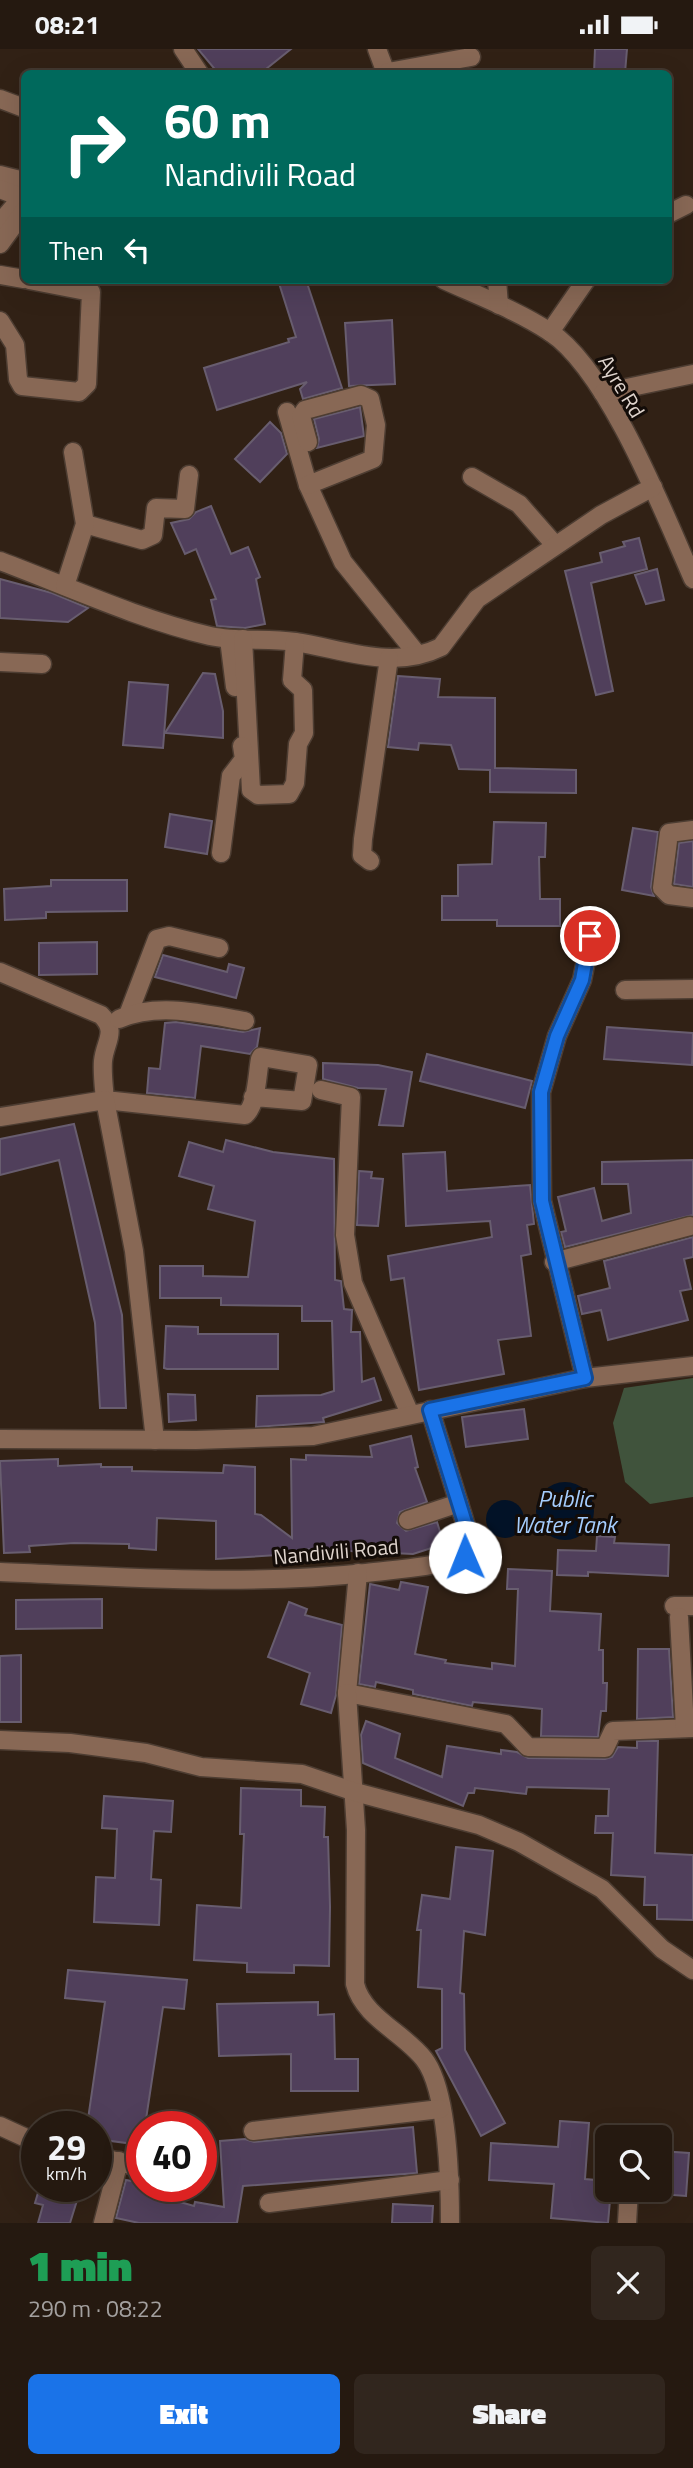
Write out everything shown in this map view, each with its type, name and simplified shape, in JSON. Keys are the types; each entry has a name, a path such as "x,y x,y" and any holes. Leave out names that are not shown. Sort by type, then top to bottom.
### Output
{"street":[{"path":"183,49 196,70"},
{"path":"377,49 386,70"},
{"path":"403,70 471,57"},
{"path":"0,99 21,107"},
{"path":"0,175 21,180"},
{"path":"0,189 18,196 1,236"},
{"path":"672,212 686,205"},
{"path":"1,236 21,214"},
{"path":"0,275 21,279"},
{"path":"0,321 15,345 18,379 23,386 79,392 84,389 91,292 48,284"},
{"name":"Ayre Rd","path":"453,284 550,332 573,351 603,393 653,487 693,579"},
{"path":"497,284 499,305"},
{"path":"550,332 583,284"},
{"path":"603,393 693,374"},
{"path":"366,395 372,405 376,425 373,459 314,483 302,412 366,395"},
{"path":"287,412 343,562 417,654"},
{"path":"65,586 85,524 73,452"},
{"path":"85,524 142,540 148,538 152,535 156,508 185,509 189,475"},
{"path":"472,477 519,505 555,545"},
{"path":"0,561 143,617 236,639 295,642 363,657 389,658 441,647 477,599 555,545 653,487"},
{"path":"236,639 251,790 258,795 289,794 295,783 298,744 304,733 303,690 292,680 295,642"},
{"path":"221,853 231,776 244,759 236,639"},
{"path":"370,861 362,855 363,839 389,658"},
{"path":"0,662 43,664"},
{"path":"693,830 669,832 662,888 669,895 693,898"},
{"path":"128,1015 157,939 169,936 219,948"},
{"path":"585,1378 554,1262 542,1201 541,1092 557,1036 582,980 590,936"},
{"path":"0,972 102,1015 109,1023 112,1033 103,1060 105,1100 134,1251 155,1440"},
{"path":"625,990 693,989"},
{"path":"109,1023 128,1015 179,1010 245,1020"},
{"path":"321,1090 348,1093 351,1097 345,1235 353,1283 410,1415"},
{"path":"0,1117 105,1100 238,1116 249,1112 253,1097"},
{"path":"554,1262 690,1226"},
{"path":"0,1439 155,1440 313,1436 585,1378 693,1366"},
{"name":"Nandivili Road","path":"0,1573 236,1581 358,1573 443,1564 465,1557 467,1529 430,1410"},
{"path":"408,1520 458,1503"},
{"path":"358,1573 347,1693 355,1792 357,1993 364,2004 424,2059 440,2109 450,2180 450,2223"},
{"path":"347,1693 506,1724 528,1747 606,1748 613,1731 689,1721 676,1612 693,1606"},
{"path":"0,1740 70,1743 146,1753 201,1767 302,1774 355,1792 480,1825 519,1842 602,1889 662,1949 693,1971"},
{"path":"253,2131 440,2109"},
{"path":"0,2126 21,2136"},
{"path":"112,2159 126,2163"},
{"path":"103,2223 119,2161"},
{"path":"269,2203 450,2180"},
{"path":"627,2223 628,2202"}],"green space":[{"path":"693,1378 693,1497 650,1504 625,1482 613,1423 624,1388"}],"water":[{"name":"Public Water Tank","path":"565,1482 576,1484 589,1495 594,1511 592,1522 581,1535 565,1540 554,1538 541,1527 536,1511 538,1500 549,1487"},
{"name":"Public Water Tank","path":"505,1500 519,1505 524,1519 519,1533 505,1538 491,1533 486,1519 491,1505"}],"building":[{"path":"198,49 291,49 265,70 216,70"},
{"path":"595,49 627,49 625,70 594,70"},
{"path":"279,284 307,284 342,388 303,399 300,389 307,382 217,410 204,368 289,342 288,339 296,337"},
{"path":"392,320 395,384 349,386 345,323"},
{"path":"360,407 364,436 317,448 319,439 314,419"},
{"path":"270,422 281,433 287,454 260,482 235,459"},
{"path":"211,506 231,554 248,547 260,577 256,579 265,624 245,628 217,626 211,600 216,599 196,549 185,554 171,523 189,519 196,512"},
{"path":"639,538 647,569 591,583 613,691 596,695 565,571 602,562 600,553 625,546 623,542"},
{"path":"657,569 664,600 646,604 635,575"},
{"path":"0,579 52,593 88,608 68,622 0,618"},
{"path":"203,673 215,674 223,711 223,738 165,733"},
{"path":"398,676 440,679 438,697 495,698 495,768 576,770 576,793 490,792 490,770 459,769 451,745 419,743 418,750 388,747"},
{"path":"129,682 168,685 163,748 123,745"},
{"path":"170,814 212,821 207,854 165,847"},
{"path":"494,822 546,823 545,857 539,857 540,899 560,899 560,926 497,926 497,920 442,920 442,896 458,896 458,865 492,864"},
{"path":"633,828 658,832 651,887 654,896 622,890"},
{"path":"693,841 693,887 674,884 679,843"},
{"path":"51,880 127,880 127,911 46,912 46,918 5,920 4,889 51,886"},
{"path":"97,942 97,974 39,975 39,943"},
{"path":"163,955 227,972 229,964 244,968 236,998 155,977"},
{"path":"176,1022 243,1032 260,1028 257,1047 250,1054 201,1046 195,1098 147,1093 149,1068 160,1069 165,1023"},
{"path":"607,1027 693,1033 692,1065 604,1059"},
{"path":"427,1054 532,1081 525,1108 420,1081"},
{"path":"323,1063 378,1065 412,1072 403,1126 379,1125 386,1089 358,1088 323,1079"},
{"path":"74,1124 122,1315 126,1408 100,1408 95,1323 59,1160 0,1175 0,1139"},
{"path":"226,1140 273,1152 334,1159 335,1280 341,1281 344,1309 352,1310 351,1332 360,1332 362,1382 374,1378 381,1400 323,1418 324,1422 256,1427 257,1396 321,1395 334,1391 332,1321 302,1321 302,1306 221,1305 221,1298 160,1298 160,1266 203,1266 203,1276 248,1277 255,1221 208,1209 214,1186 179,1176 189,1142 223,1152"},
{"path":"445,1152 447,1191 530,1185 534,1224 527,1225 531,1254 521,1256 531,1336 498,1340 504,1374 419,1390 404,1278 391,1280 388,1256 492,1237 490,1221 406,1226 403,1154"},
{"path":"693,1160 693,1215 565,1247 561,1232 566,1231 558,1197 594,1188 602,1221 631,1213 628,1184 602,1184 602,1162"},
{"path":"359,1171 372,1172 371,1178 383,1179 378,1226 357,1225"},
{"path":"693,1237 693,1257 684,1259 691,1289 680,1291 688,1320 608,1340 601,1310 582,1314 578,1296 610,1288 604,1261"},
{"path":"166,1326 198,1327 198,1334 278,1334 278,1369 164,1368"},
{"path":"168,1394 195,1395 196,1420 169,1422"},
{"path":"524,1409 528,1439 466,1447 462,1417"},
{"path":"411,1436 418,1467 415,1468 427,1502 400,1512 397,1523 406,1531 437,1522 444,1544 413,1554 307,1549 311,1553 216,1559 216,1521 157,1518 156,1550 129,1548 129,1544 74,1543 29,1546 30,1552 4,1553 0,1461 58,1459 58,1466 101,1464 101,1467 132,1467 132,1471 223,1473 224,1465 255,1467 255,1514 261,1515 292,1538 291,1459 306,1460 306,1455 372,1457 370,1446"},
{"path":"597,1536 615,1537 614,1543 669,1545 668,1576 588,1572 588,1576 557,1575 558,1550 596,1551"},
{"path":"508,1569 552,1571 550,1611 601,1614 599,1650 603,1650 603,1683 607,1683 606,1711 601,1711 598,1737 541,1736 542,1709 473,1702 472,1706 413,1694 413,1690 376,1682 375,1687 359,1684 370,1584 399,1590 401,1582 428,1587 415,1654 446,1660 445,1663 492,1669 492,1663 515,1666 518,1589 507,1589"},
{"path":"102,1599 102,1628 16,1629 16,1600"},
{"path":"289,1602 307,1609 305,1615 342,1625 336,1695 331,1713 301,1704 310,1673 268,1657"},
{"path":"638,1649 669,1649 673,1717 637,1719"},
{"path":"21,1655 21,1722 0,1722 0,1656"},
{"path":"366,1721 400,1734 395,1758 442,1777 447,1746 501,1754 501,1750 517,1752 528,1758 605,1759 612,1757 618,1747 637,1748 637,1741 658,1741 655,1853 693,1855 693,1920 657,1919 657,1905 644,1905 645,1877 611,1875 613,1833 595,1833 596,1816 608,1816 609,1789 527,1787 526,1794 475,1788 474,1793 468,1793 463,1806 363,1763 361,1735"},
{"path":"241,1788 301,1790 301,1806 325,1807 324,1837 328,1837 330,1907 329,1966 294,1965 294,1973 247,1972 247,1963 194,1960 197,1905 241,1908 244,1834 240,1834"},
{"path":"104,1796 173,1801 171,1832 154,1831 151,1879 161,1880 159,1925 94,1922 96,1877 115,1878 117,1829 102,1828"},
{"path":"456,1847 493,1851 485,1935 464,1931 460,1993 464,1994 465,2050 505,2123 481,2136 436,2051 442,2048 442,1989 418,1987 421,1930 417,1930 422,1895 450,1899"},
{"path":"68,1970 187,1980 184,2009 163,2007 147,2111 126,2111 126,2143 112,2141 112,2111 89,2111 105,2002 65,1998"},
{"path":"318,2002 318,2015 334,2014 335,2059 358,2059 358,2091 291,2091 291,2054 219,2056 217,2004"},
{"path":"560,2121 589,2123 585,2179 595,2180 595,2202 610,2202 608,2223 551,2218 554,2184 489,2180 491,2143 558,2147"},
{"path":"413,2127 417,2173 243,2186 237,2223 139,2223 116,2218 126,2180 126,2202 180,2202 194,2206 195,2202 224,2207 220,2141 245,2139 254,2142"},
{"path":"672,2152 689,2153 686,2196 672,2195"},
{"path":"77,2202 70,2223 38,2223 43,2205 35,2203"},
{"path":"393,2204 433,2206 432,2223 392,2223"}],"route":[{"path":"465,1557 467,1529 430,1410 585,1378 554,1262 542,1201 540,1145 541,1092 557,1036 582,980 590,936"}]}
